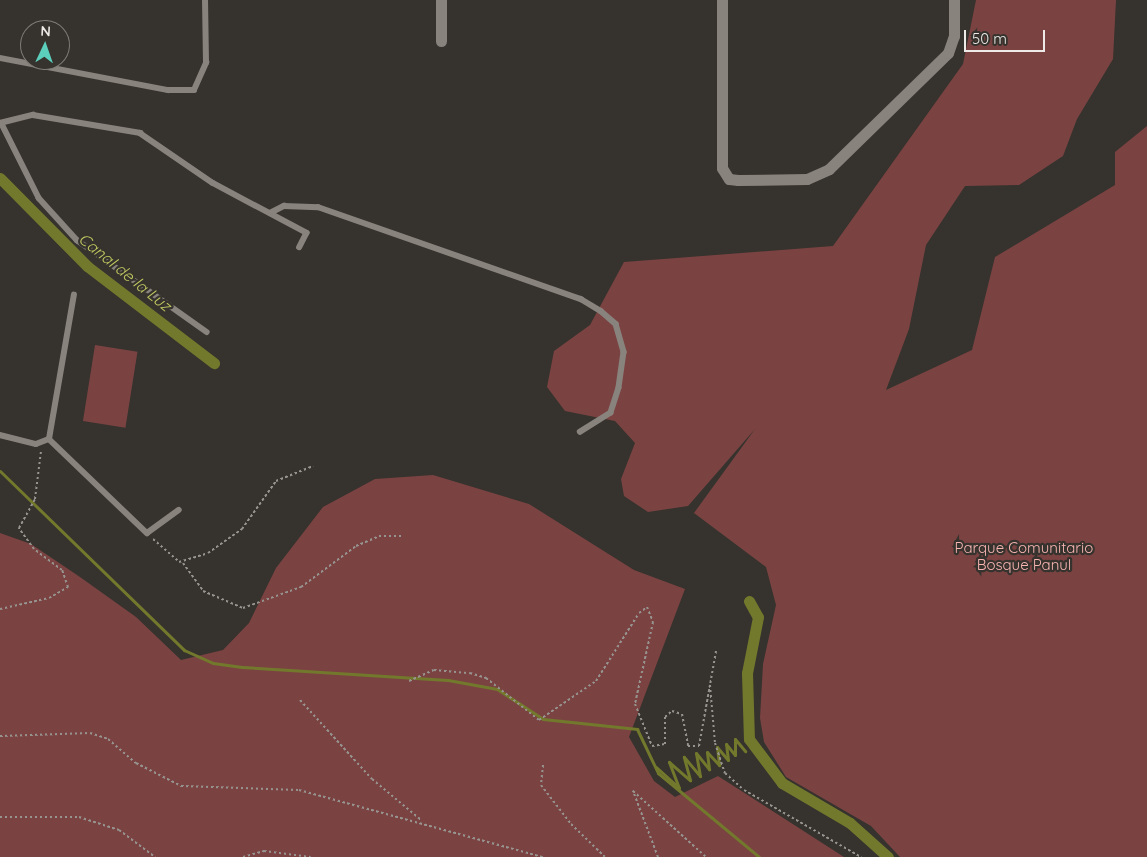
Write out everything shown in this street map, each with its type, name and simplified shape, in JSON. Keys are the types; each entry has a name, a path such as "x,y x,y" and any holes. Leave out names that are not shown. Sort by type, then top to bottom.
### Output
{"street":[{"path":"441,0 441,41"},
{"path":"722,0 722,168 733,180 807,179 829,169 948,53 954,36 954,0"}],"lane":[{"path":"0,58 168,90 194,90 206,63 205,0"},
{"path":"207,332 77,240 39,198 1,123 33,114 140,133 213,183 307,233 300,246"},
{"path":"270,213 284,206 318,208 581,298 601,311 616,324 624,352 619,388 611,414 580,432"},
{"path":"49,439 74,295"},
{"path":"0,435 36,444 49,439"},
{"path":"49,439 147,533 179,510"}],"path":[{"path":"0,609 49,598 68,587 62,570 34,549 19,528 40,478 42,453 36,444"},
{"path":"183,563 228,542 276,482 313,466"},
{"path":"147,533 173,560 183,563 203,591 243,608 301,587 356,546 379,536 404,536"},
{"path":"409,682 434,670 470,673 486,678 539,720 596,681 639,613 647,607 653,614 650,638 635,704 652,746 664,744 665,717 676,711 683,717 688,746 699,746 716,651"},
{"path":"710,685 715,743 725,773 744,790 861,857"},
{"path":"300,700 372,779 421,820"},
{"path":"0,736 90,733 108,739 136,763 181,786 299,790 421,820 463,838 544,857"},
{"path":"543,765 541,785 571,824 605,857"},
{"path":"658,857 633,791 706,857"},
{"path":"0,817 78,817 120,830 155,857"},
{"path":"243,857 264,851 311,857"}],"green space":[{"name":"Parque Comunitario Bosque Panul","path":"976,0 1116,0 1113,59 1077,119 1063,156 1019,185 965,186 926,245 909,329 886,390 972,350 995,257 1115,185 1115,152 1147,126 1147,857 900,857 871,826 786,777 764,742 760,718 763,664 776,605 766,567 694,513 755,429 688,506 648,512 624,496 621,479 635,443 615,421 565,411 547,387 554,351 590,325 624,262 833,246 963,64"},
{"path":"95,345 137,352 125,428 83,421"},
{"path":"433,475 529,504 634,570 685,589 629,737 654,781 675,797 718,776 844,857 0,857 0,533 31,544 80,577 136,617 181,660 223,650 249,623 276,568 323,507 375,479"}],"waterway":[{"name":"Canal de la Luz","path":"0,178 87,266 214,363"},
{"path":"0,471 184,650 213,663 242,667 448,680 497,689 543,719 637,729 658,773 759,857"},
{"path":"749,601 758,617 747,673 749,739 782,783 850,823 888,857"},
{"path":"656,767 679,788 669,762 690,780 684,757 700,776 696,753 709,769 707,752 719,765 717,747 728,760 726,744 735,755 735,739 745,751"}]}
